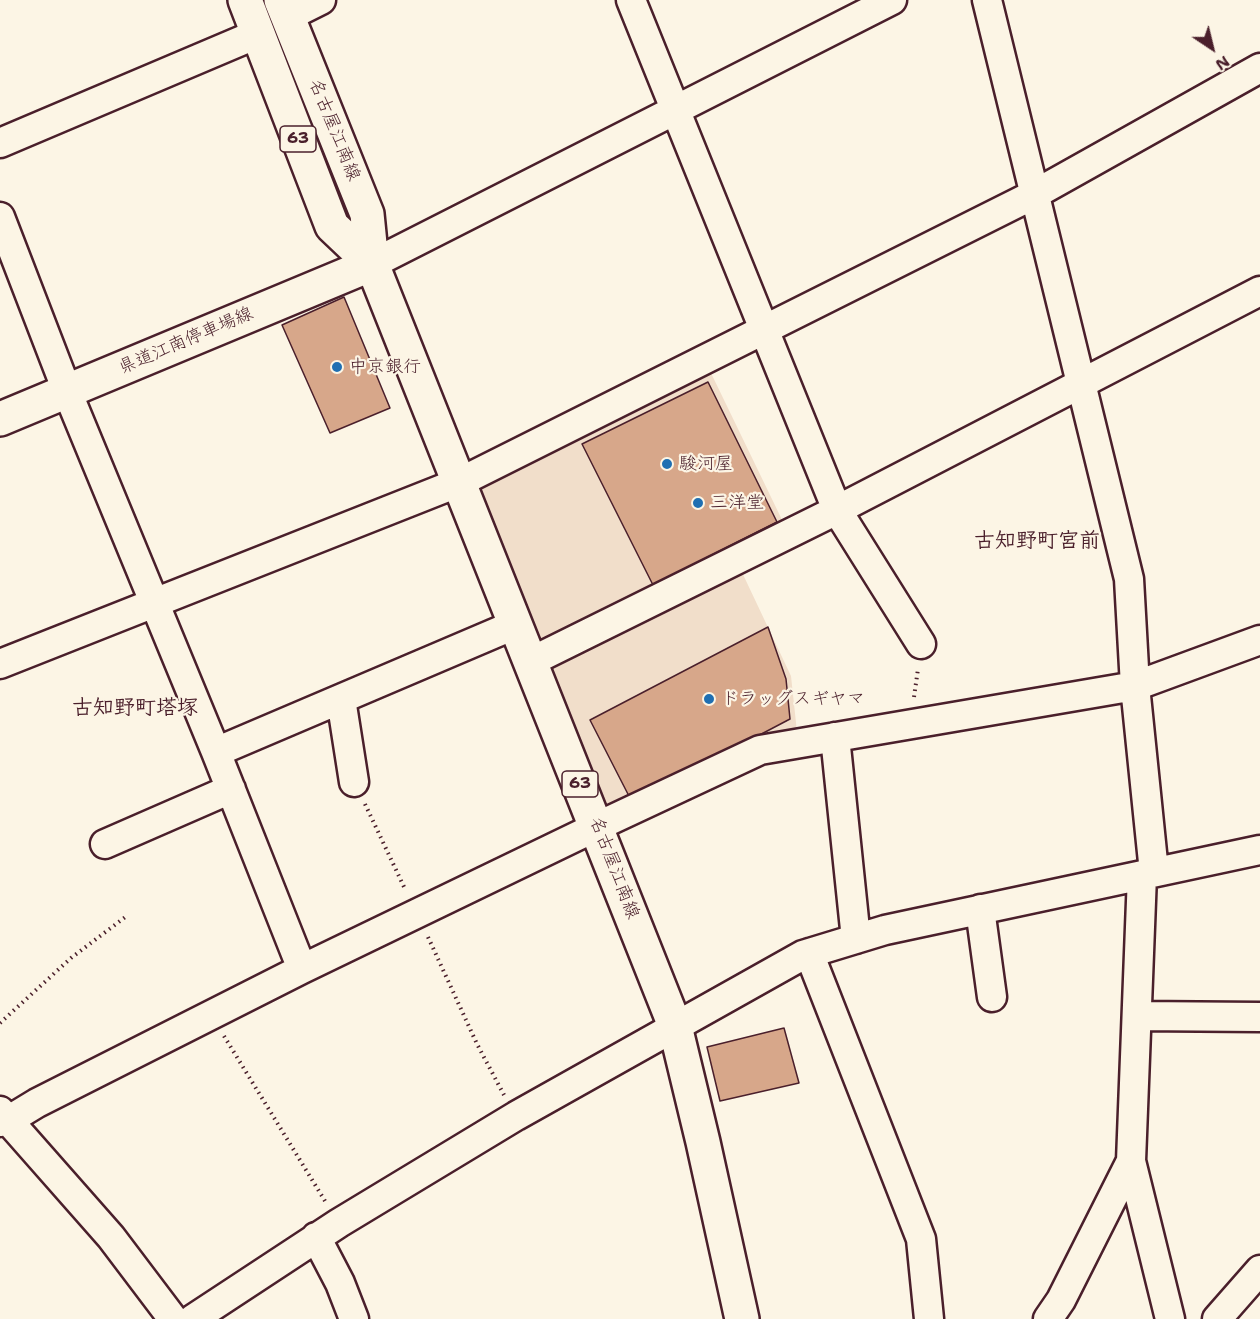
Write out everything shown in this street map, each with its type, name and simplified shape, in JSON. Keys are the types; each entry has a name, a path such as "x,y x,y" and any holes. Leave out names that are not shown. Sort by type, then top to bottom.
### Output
{"main road":[{"name":"名古屋江南線","path":"245,0 332,226 372,264"},
{"name":"名古屋江南線","path":"285,8 367,214 372,264 460,482 514,625 598,826 675,1026 704,1142 742,1319"},
{"name":"県道江南停車場線","path":"0,419 372,264"}],"street":[{"path":"285,8 321,0"},
{"path":"632,0 837,510 921,644"},
{"path":"372,264 892,0"},
{"path":"987,0 1129,579 1148,873 1137,1016 1131,1161 1170,1319"},
{"path":"0,143 257,34"},
{"path":"0,664 460,482 1035,194 1260,68"},
{"path":"0,217 67,391 216,752 302,969"},
{"path":"530,662 837,510 1260,291"},
{"path":"216,752 514,625"},
{"path":"173,1319 111,1237 3,1118 302,969 760,750 1135,686 1260,640"},
{"path":"341,699 354,782"},
{"path":"835,737 856,939"},
{"path":"105,844 231,789"},
{"path":"193,1319 328,1230 516,1116 809,953 885,930 1260,850"},
{"path":"980,909 992,997"},
{"path":"809,953 921,1239 929,1319"},
{"path":"1137,1016 1260,1017"},
{"path":"1048,1319 1131,1161"},
{"path":"328,1230 340,1283 354,1319"},
{"path":"1217,1319 1260,1270"}],"path":[{"path":"911,726 921,644"},
{"path":"354,782 477,1044 516,1116"},
{"path":"0,1023 71,958 128,915"},
{"path":"211,1015 328,1230"}],"shaded area":[{"path":"710,371 785,526 538,650 474,486"},
{"path":"739,566 791,676 797,732 603,817 538,667"}],"building":[{"name":"中京銀行","path":"344,297 390,408 330,433 282,325"},
{"path":"708,382 777,522 653,585 582,444"},
{"name":"ドラッグスギヤマ","path":"768,627 786,679 790,719 632,802 590,720"},
{"path":"784,1028 799,1083 720,1101 707,1047"}],"place":[{"name":"中京銀行","path":"337,367"},
{"name":"駿河屋","path":"667,464"},
{"name":"三洋堂","path":"698,503"},
{"name":"ドラッグスギヤマ","path":"709,699"}],"district":[{"name":"古知野町宮前","path":"1037,542"},
{"name":"古知野町塔塚","path":"135,709"}]}
